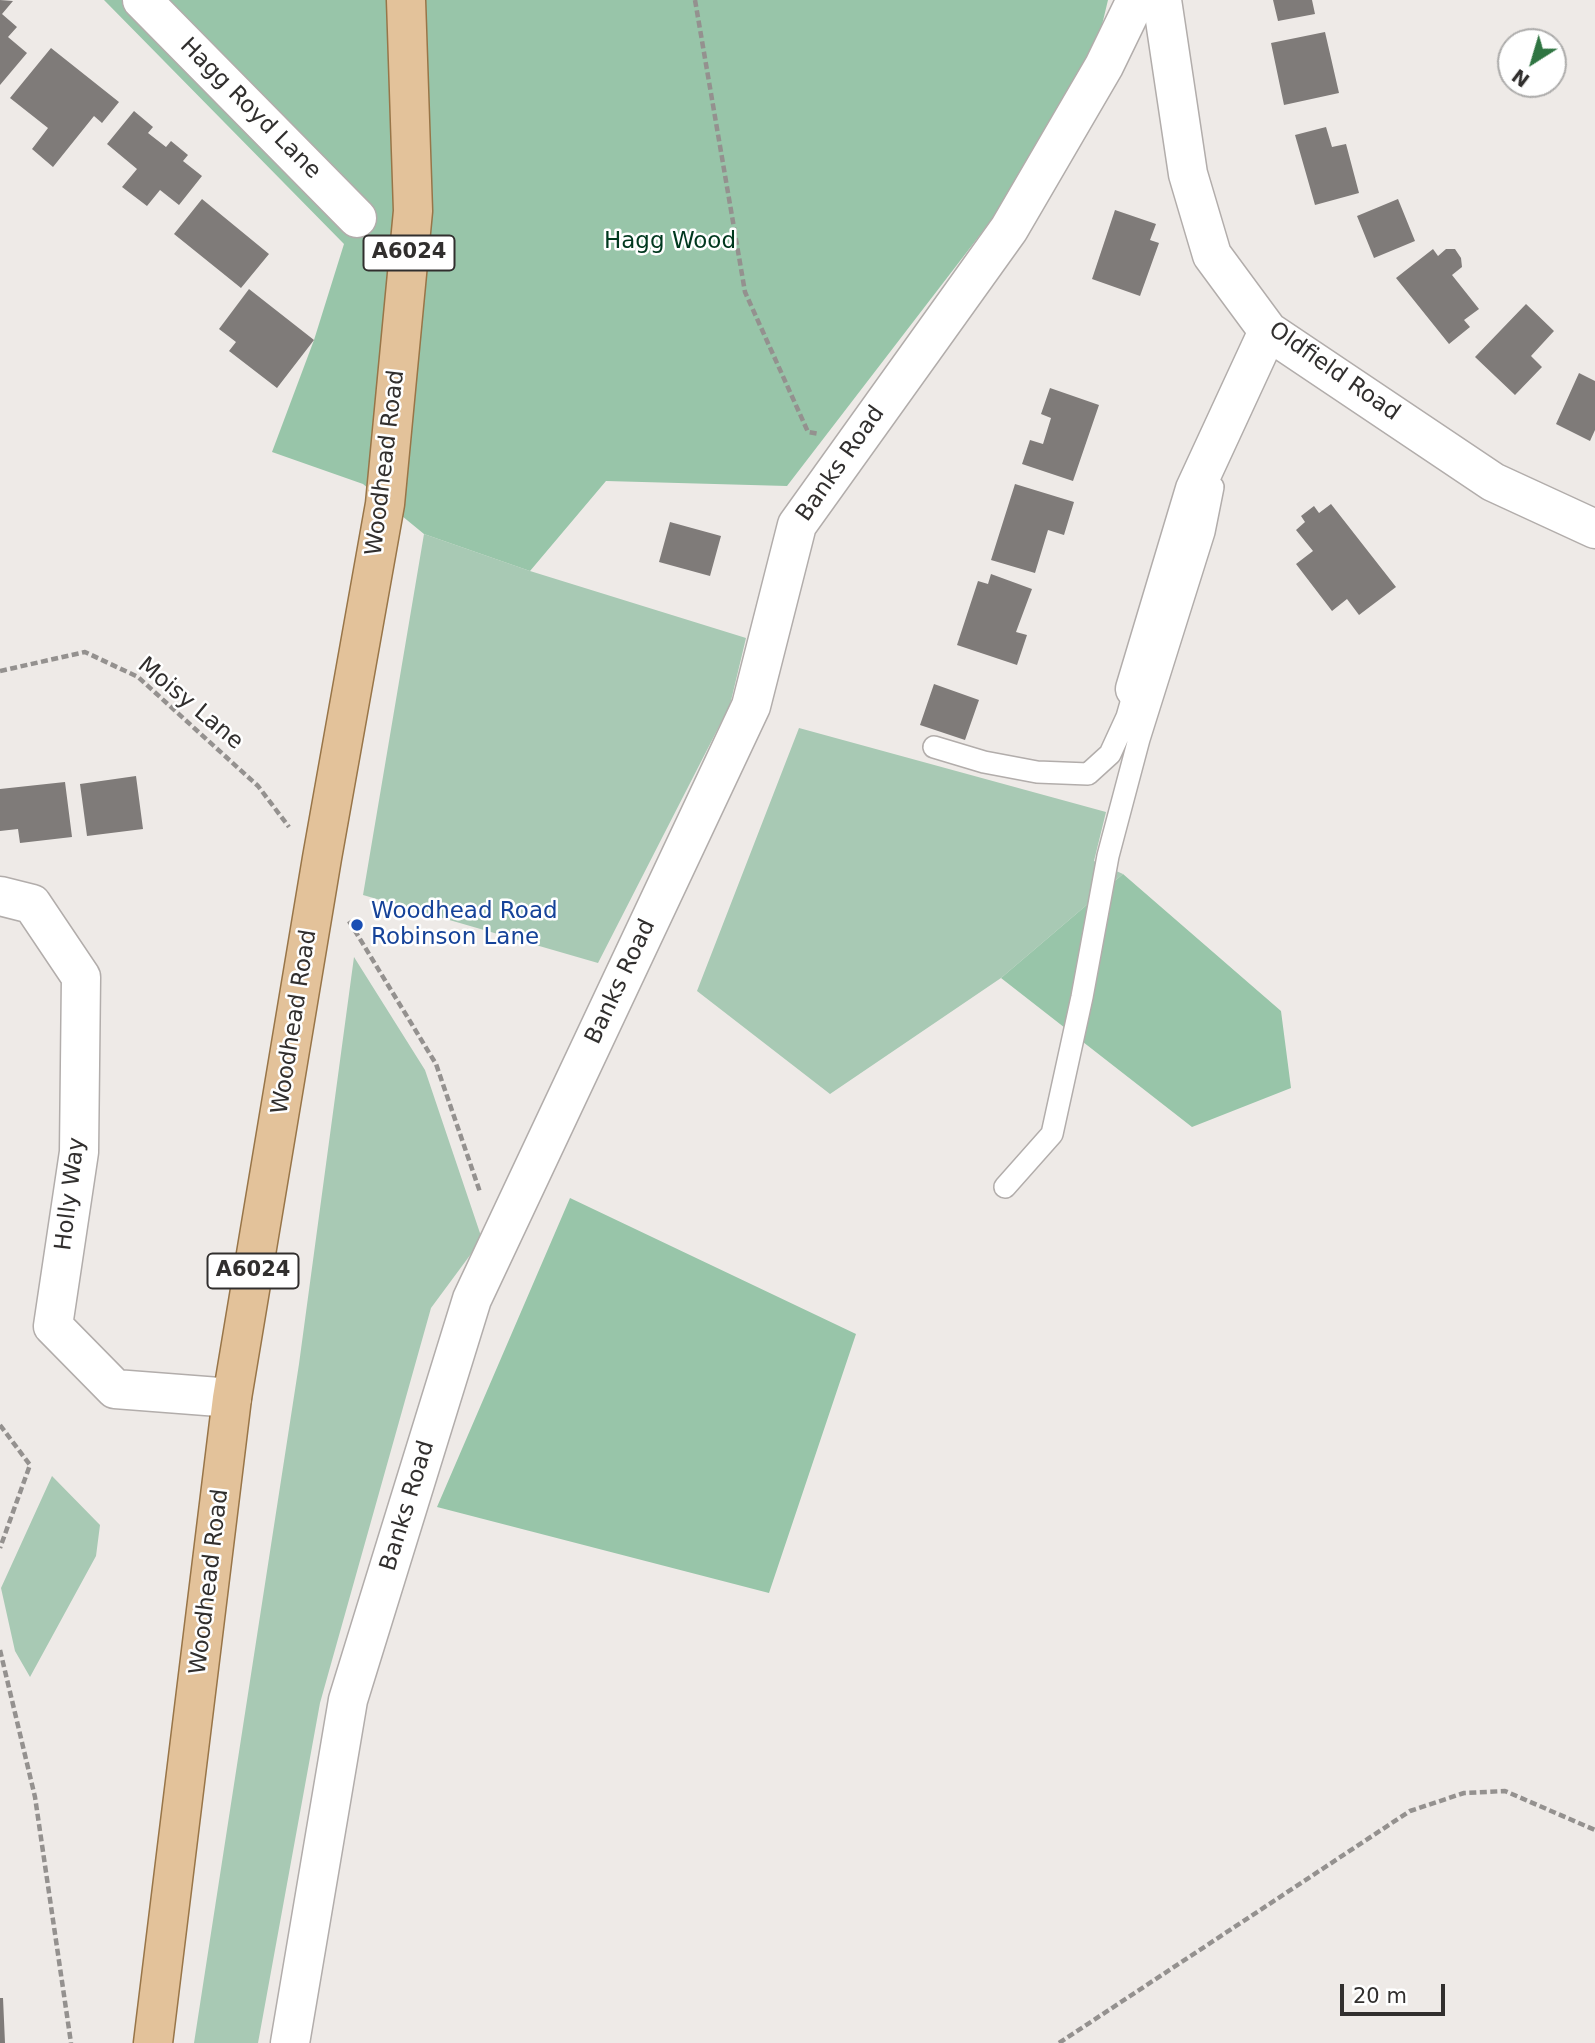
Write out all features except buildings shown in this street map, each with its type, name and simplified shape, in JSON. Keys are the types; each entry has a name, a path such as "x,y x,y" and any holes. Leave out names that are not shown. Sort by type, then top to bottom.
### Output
{"main road":[{"name":"Woodhead Road","path":"153,2043 232,1398 386,491 413,211 406,0"}],"street":[{"name":"Hagg Royd Lane","path":"142,0 357,218"},
{"name":"Banks Road","path":"290,2043 348,1700 472,1299 751,706 797,525 1009,229 1104,66 1136,0"},
{"name":"Oldfield Road","path":"1162,0 1188,174 1212,255 1268,331 1493,482 1595,529"},
{"path":"1135,689 1195,489 1268,331"},
{"name":"Holly Way","path":"0,896 33,904 81,977 79,1152 53,1326 115,1389 232,1398"}],"lane":[{"path":"1005,1187 1052,1134 1082,997 1108,856 1139,739 1204,532 1225,424"},
{"path":"934,747 984,762 1037,772 1088,774 1110,754 1127,717 1135,689"}],"path":[{"path":"695,0 745,292 808,432 833,436 845,455"},
{"name":"Moisy Lane","path":"0,671 85,652 138,677 258,786 295,837 321,865 436,1064 480,1192 509,1220"},
{"path":"0,1425 30,1465 0,1548"},
{"path":"0,1650 36,1797 71,2043"},
{"path":"1059,2043 1410,1811 1464,1793 1505,1791 1595,1830"}],"green space":[{"name":"Hagg Wood","path":"104,0 1108,0 1096,50 993,218 787,486 606,481 530,571 424,534 363,484 272,452 314,340 344,244"},
{"path":"424,534 530,571 746,638 730,705 598,963 363,895"},
{"path":"799,728 1106,812 1094,861 1123,874 1001,978 830,1094 697,991"},
{"path":"1123,874 1281,1011 1291,1088 1192,1127 1001,978"},
{"path":"354,957 425,1070 482,1239 431,1308 320,1703 258,2043 194,2043 299,1364"},
{"path":"570,1198 856,1334 769,1593 437,1507"},
{"path":"52,1476 100,1525 96,1556 30,1677 15,1651 1,1588"}],"place":[{"name":"Woodhead Road Robinson Lane","path":"357,925"}]}
